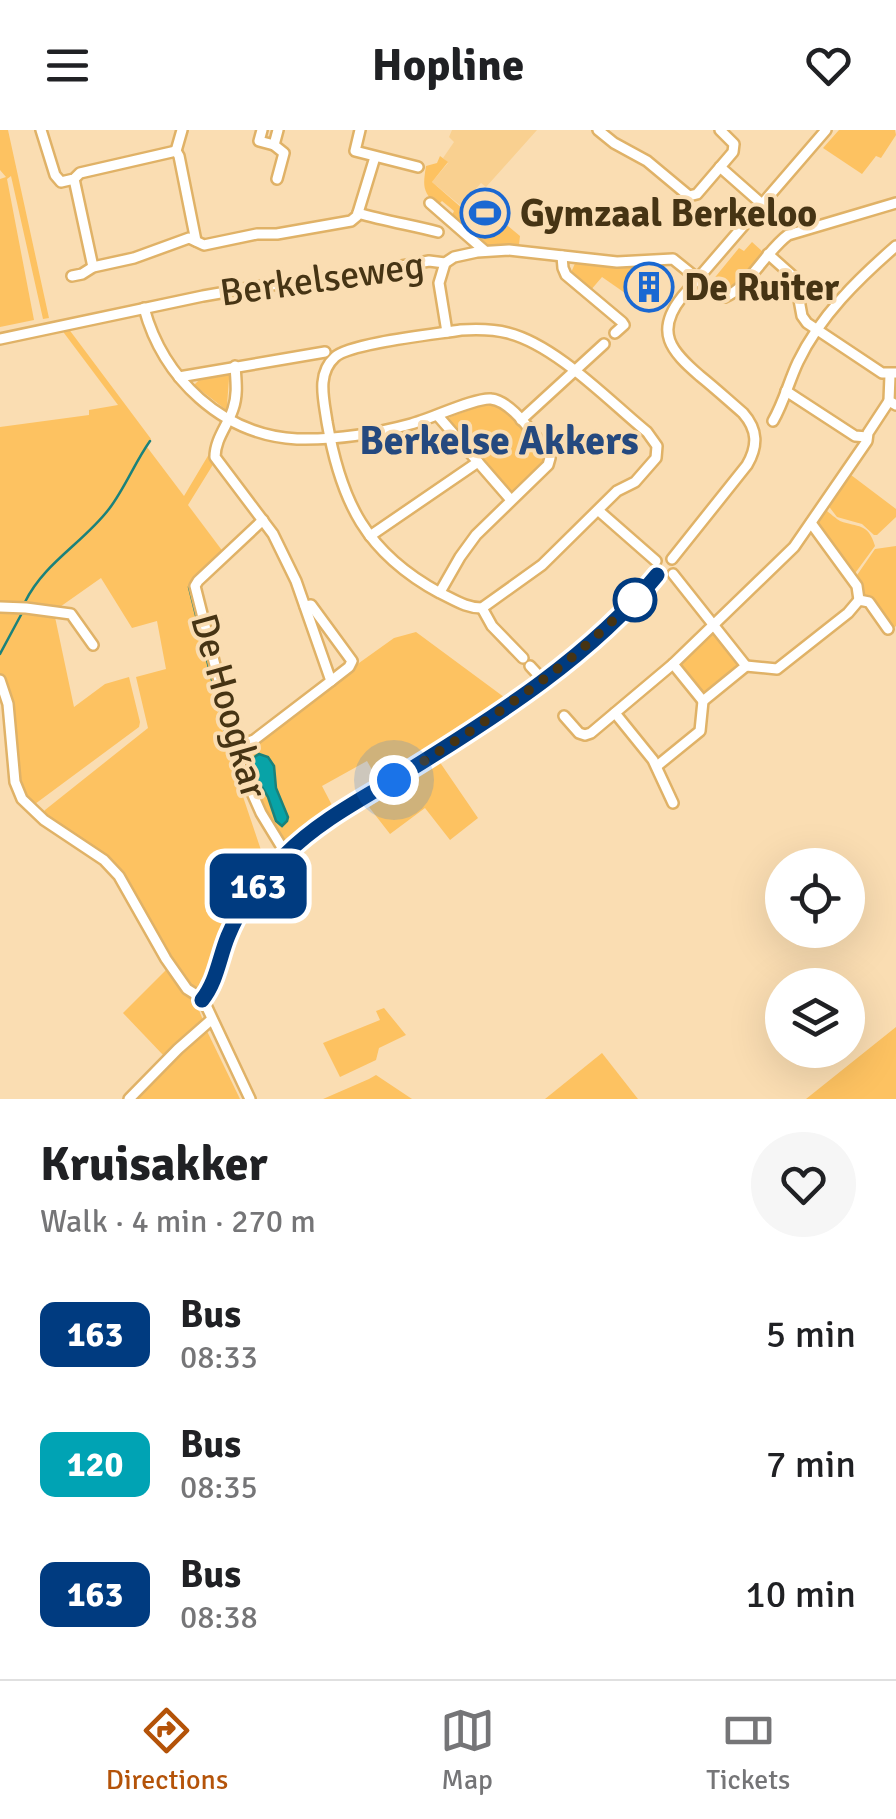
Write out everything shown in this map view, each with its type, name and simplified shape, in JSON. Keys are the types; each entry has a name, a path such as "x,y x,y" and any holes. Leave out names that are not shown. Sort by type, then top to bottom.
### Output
{"street":[{"path":"41,130 46,152 61,182 80,173 176,151"},
{"path":"182,130 176,151 196,241"},
{"path":"262,130 259,141 284,153 277,180"},
{"path":"274,146 278,130"},
{"path":"360,130 356,151 418,167"},
{"path":"598,130 647,160 689,196 697,194 734,148 732,140 720,130"},
{"path":"672,559 747,465 755,443 753,426 743,412 679,358 670,343 667,325 673,308 826,130"},
{"path":"72,276 190,238 204,244 351,221 356,219 375,156"},
{"path":"720,167 762,204"},
{"path":"74,179 93,267"},
{"path":"430,203 485,251"},
{"name":"Berkelseweg","path":"0,338 255,287 429,261 445,263 454,257 485,251 618,262 672,259 719,295 730,295 781,240 797,231 896,203"},
{"path":"358,213 438,232"},
{"path":"773,421 816,329 841,298 896,246"},
{"path":"564,716 586,736 714,625 794,547 892,403 893,374 882,373 806,323 795,278 768,254"},
{"path":"562,256 566,275 624,325 615,333"},
{"path":"445,263 439,283 447,332"},
{"path":"144,308 158,347 179,377 206,404 254,430 296,438 394,429 489,399 503,403 521,420 550,458 476,535 440,592"},
{"path":"474,329 507,333 537,344 574,372 647,432 656,446 656,458 635,482 617,492 542,566 482,608 466,606 396,564 370,536 341,484 322,386 335,357 356,347 474,329"},
{"path":"521,420 604,344"},
{"path":"179,377 326,352"},
{"path":"235,366 235,403 215,446 215,456 273,534 296,582 331,681"},
{"path":"786,391 855,436 867,437"},
{"path":"438,416 511,500"},
{"path":"370,536 478,462"},
{"path":"598,511 656,561"},
{"name":"De Hoogkar","path":"263,520 195,586 241,768 260,813 286,854"},
{"path":"703,701 746,666 777,669 859,600 856,586 812,524"},
{"path":"672,559 674,574 664,578 657,575 656,561 672,559"},
{"path":"674,574 746,666"},
{"path":"202,1000 213,984 239,914 286,854 344,808 447,747 543,680 598,635 657,575"},
{"path":"859,600 869,602 888,629"},
{"path":"235,746 254,740 352,661 311,604 305,606"},
{"path":"0,607 71,614 93,644"},
{"path":"482,608 492,626 543,680"},
{"path":"657,766 700,731 703,701 673,664"},
{"path":"0,680 8,704 15,782 22,799 44,820 114,870 166,959 187,988 202,1000 250,1099"},
{"path":"615,713 657,766 674,803"},
{"path":"129,1099 211,1020"}],"shaded area":[{"path":"0,130 8,130 49,318 43,319 11,176 7,179 34,320 0,327 0,179 6,177 0,170"},
{"path":"452,130 537,130 486,187 481,183 461,206 432,182 448,163 443,158 454,142 449,137"},
{"path":"839,130 895,130 896,135 881,158 876,156 862,174 823,148"},
{"path":"440,156 448,162 432,182 463,209 459,214 472,226 490,211 520,236 519,245 484,246 451,217 454,211 442,201 437,206 432,201 425,188 426,166 437,163"},
{"path":"752,242 763,255 732,291 725,293 713,287 712,281 739,248 744,251"},
{"path":"576,261 640,268 625,293 602,277 590,291 570,275"},
{"path":"68,328 151,439 147,447 184,496 212,449 214,463 188,505 224,553 189,587 230,758 266,865 214,951 206,982 198,991 166,954 117,868 42,814 148,728 136,677 166,669 157,621 132,628 101,578 57,609 25,603 21,610 55,617 74,707 105,684 129,677 139,727 32,805 16,767 10,709 0,673 0,427 89,415 89,410 118,405 61,329"},
{"path":"233,373 229,379 229,412 194,385 200,379"},
{"path":"488,403 513,417 545,456 545,461 512,492 448,420"},
{"path":"851,475 896,509 896,517 877,535 862,524 837,517 827,504"},
{"path":"826,510 840,521 866,529 872,538 875,546 853,576 818,524"},
{"path":"896,546 896,626 892,629 871,600 862,596 855,578 875,549"},
{"path":"416,632 508,700 380,784 367,761 322,786 335,811 292,842 280,840 257,799 241,758 244,752 394,638","holes":["255,755 274,766 276,788 288,817 273,815 252,764"]},
{"path":"713,632 740,661 740,667 704,694 679,664"},
{"path":"439,761 478,818 450,840 425,808 390,834 369,807"},
{"path":"167,969 203,1020 165,1057 123,1013"},
{"path":"384,1008 406,1035 379,1048 376,1060 340,1077 323,1043 380,1020 376,1011"},
{"path":"205,1027 240,1099 133,1099"},
{"path":"896,1027 896,1099 806,1099 845,1068 865,1068 865,1052"},
{"path":"602,1053 638,1099 545,1099"},
{"path":"376,1075 412,1099 323,1099 369,1079"}],"water":[{"path":"259,754 268,757 274,766 276,788 288,817 282,826 253,772 253,758"}],"waterway":[{"path":"25,602 42,576 109,509 150,441"},
{"path":"189,587 229,749"},
{"path":"0,654 22,613"}],"bus line":[{"name":"163","path":"202,1000 213,984 239,914 269,872 294,846 344,808 447,747 530,690 598,635 657,575"}],"place":[{"name":"Gymzaal Berkeloo","path":"485,213"},
{"name":"De Ruiter","path":"649,287"}],"district":[{"name":"Berkelse Akkers","path":"499,441"}],"route":[{"path":"394,780 530,690 635,600"}]}
